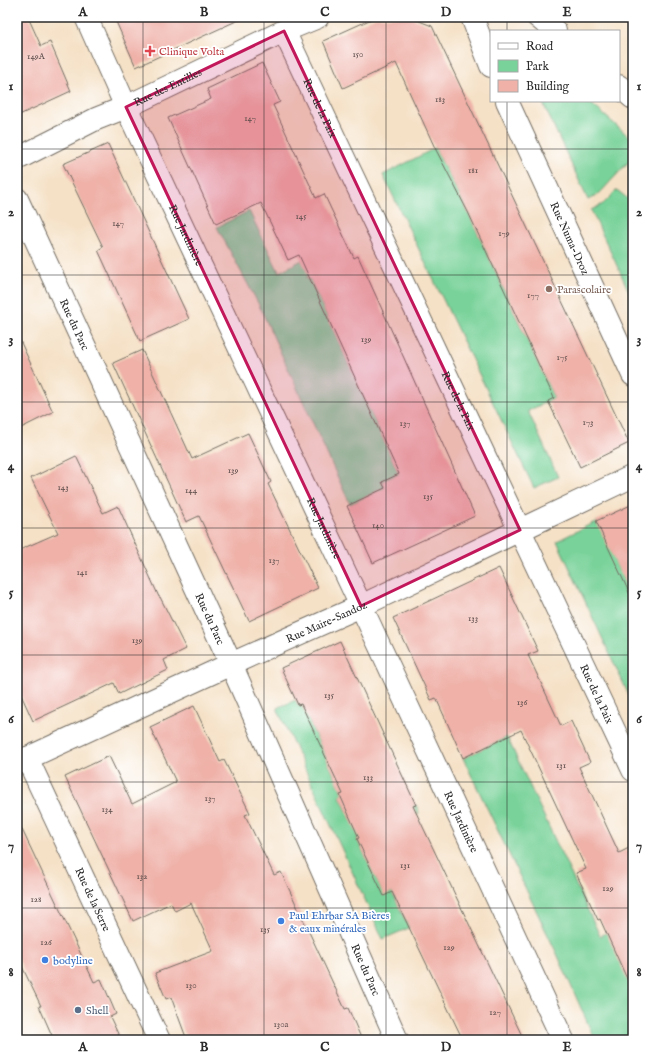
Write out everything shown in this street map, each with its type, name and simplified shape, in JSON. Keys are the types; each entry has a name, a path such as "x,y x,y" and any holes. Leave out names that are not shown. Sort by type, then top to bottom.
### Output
{"street":[{"name":"Rue Jardinière","path":"86,17 126,107 563,1040"},
{"name":"Rue des Entilles","path":"17,159 284,31 318,17"},
{"path":"472,17 490,63"},
{"path":"538,17 554,30"},
{"name":"Rue de la Paix","path":"284,31 633,770"},
{"path":"620,87 633,98"},
{"name":"Rue Numa-Droz","path":"507,102 633,375"},
{"name":"Rue du Parc","path":"17,199 231,664 397,1040"},
{"name":"Rue Maire-Sandoz","path":"22,760 361,606 633,476"},
{"name":"Rue de la Serre","path":"22,760 159,1040"}],"highlighted area":[{"path":"284,31 520,530 361,606 126,107"}],"green space":[{"path":"542,102 589,102 633,140 633,157 599,194 588,200"},
{"path":"435,148 468,212 554,398 528,411 558,477 534,488 383,175"},
{"path":"617,190 633,203 633,300 591,210 603,204"},
{"path":"249,211 279,272 343,239 353,256 306,277 307,280 310,279 399,474 382,481 385,488 350,504 258,303 217,227"},
{"path":"597,521 633,601 633,704 557,541"},
{"path":"296,700 298,705 301,704 343,794 340,796 357,832 416,805 419,813 407,818 406,816 357,839 384,895 392,892 409,928 383,939 277,708"},
{"path":"507,737 600,936 633,921 633,1040 595,1040 558,956 463,758"}],"building":[{"path":"17,17 28,17 41,46 50,42 71,91 17,116"},
{"name":"Clinique Volta","path":"114,17 245,17 136,67"},
{"path":"376,17 409,17 432,26 629,443 580,467 548,401 554,398 468,212 435,148 396,63 343,88 323,41"},
{"path":"262,63 280,102 273,105 316,198 324,194 354,258 358,256 475,516 373,563 347,506 385,488 382,482 399,474 299,255 288,260 261,203 216,224 168,118 211,99 207,89"},
{"path":"108,144 189,319 140,341 98,250 103,247 63,164"},
{"path":"17,334 53,412 17,430"},
{"path":"142,350 192,459 248,433 271,482 268,484 318,588 249,621 199,516 186,522 113,363"},
{"path":"76,456 103,513 118,506 159,597 186,649 164,660 168,670 119,694 114,683 33,721 17,686 17,551 58,533 31,478"},
{"path":"633,504 633,601 596,521"},
{"path":"499,568 538,651 528,655 561,726 571,721 590,762 579,767 619,853 633,846 633,992 600,919 598,920 576,873 586,869 521,730 463,758 436,698 431,700 393,618"},
{"path":"340,641 416,805 413,806 524,1040 463,1040 392,892 384,896 357,839 359,838 340,795 343,794 301,704 298,705 281,668"},
{"path":"194,706 220,762 224,760 250,813 245,815 274,875 281,872 345,1009 348,1008 362,1040 187,1040 171,997 166,999 155,973 213,951 191,903 175,911 171,903 133,921 65,777 109,756 132,804 176,782 150,727"},
{"path":"17,819 94,982 101,979 116,1014 110,1017 121,1040 54,1040 39,1006 41,1006 17,956"}],"place":[{"name":"Clinique Volta","path":"150,51"},
{"name":"Parascolaire","path":"549,289"},
{"name":"Paul Ehrbar SA Bières & eaux minérales","path":"281,921"},
{"name":"bodyline","path":"45,960"},
{"name":"Shell","path":"78,1010"}]}
